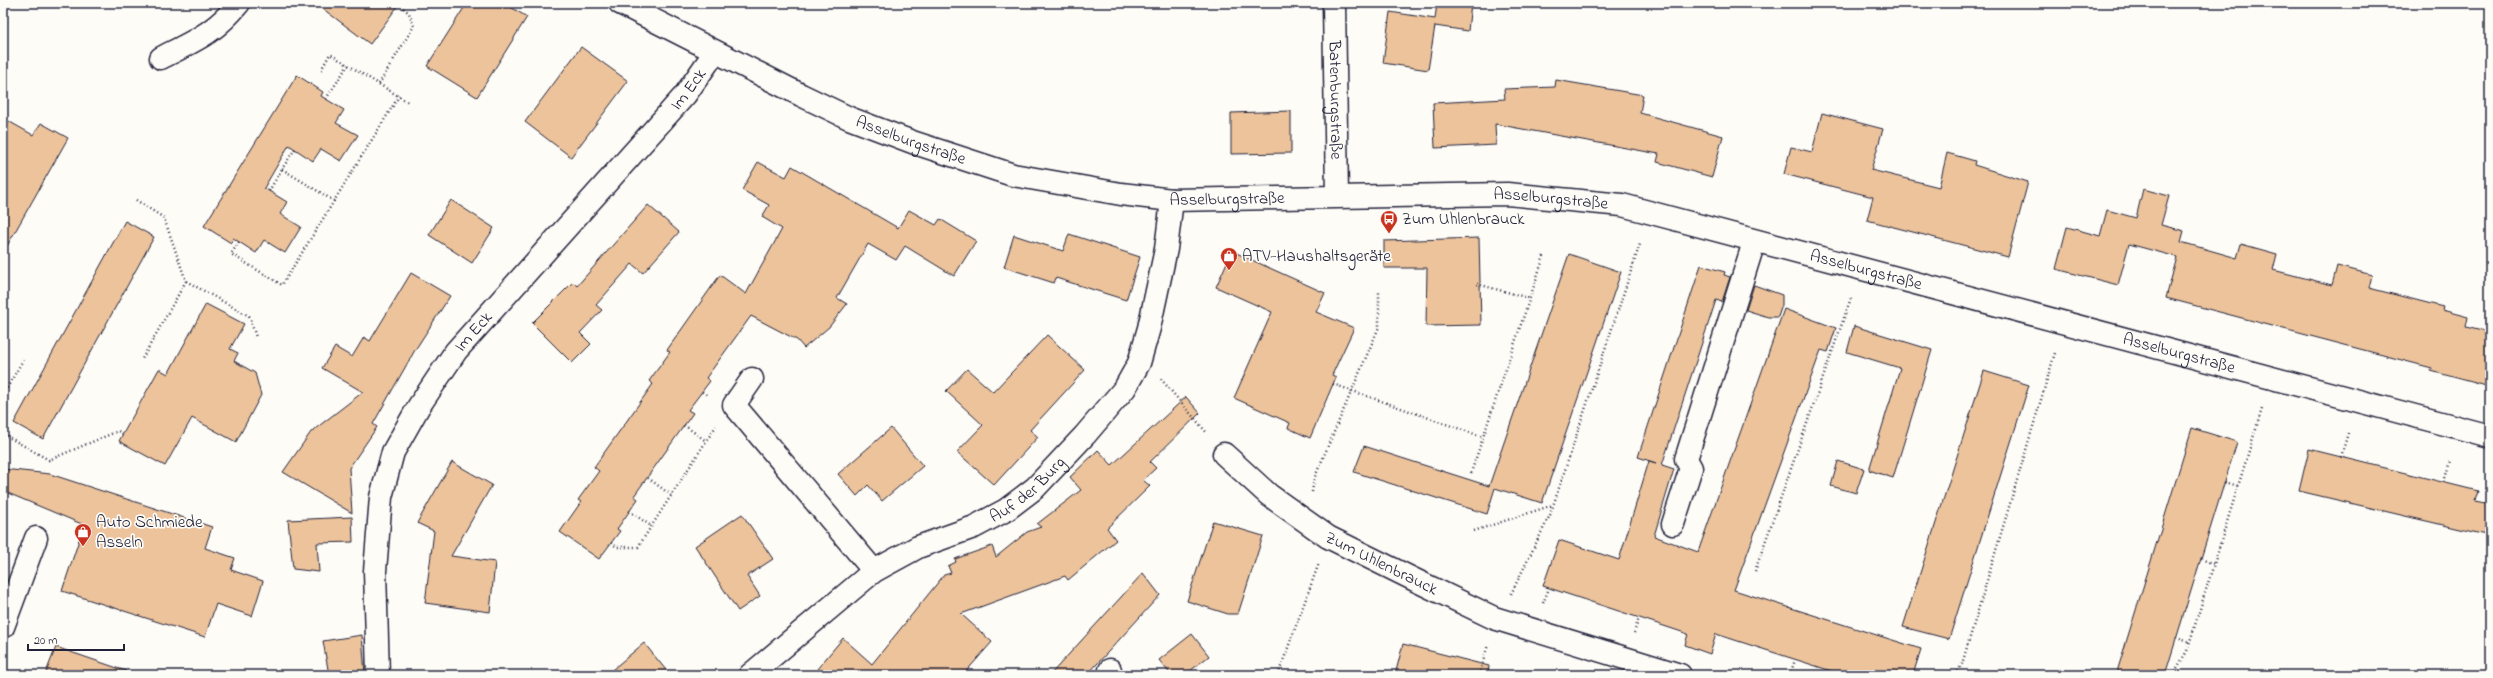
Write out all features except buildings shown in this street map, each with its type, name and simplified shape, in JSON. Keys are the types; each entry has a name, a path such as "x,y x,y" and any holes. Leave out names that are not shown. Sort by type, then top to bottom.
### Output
{"street":[{"path":"161,58 200,38 224,22 239,3"},
{"name":"Asselburgstraße","path":"620,3 849,118 915,143 1012,175 1121,194 1172,200 1507,194 1622,206 2490,436"},
{"name":"Batenburgstraße","path":"1334,3 1337,196"},
{"name":"Im Eck","path":"378,675 375,571 381,497 393,452 419,406 456,351 685,95 715,52"},
{"name":"Auf der Burg","path":"750,675 874,571 918,547 974,527 1006,510 1034,488 1085,435 1125,388 1139,363 1149,328 1166,245 1172,200"},
{"path":"1673,524 1691,468 1686,459 1754,242"},
{"path":"752,379 734,405 874,571"},
{"name":"Zum Uhlenbrauck","path":"1224,454 1269,495 1328,537 1494,618 1680,675"},
{"path":"3,627 36,538"}],"path":[{"path":"379,84 414,26 409,13 400,6"},
{"path":"321,70 330,54 408,102"},
{"path":"326,99 348,65"},
{"path":"239,242 231,254 282,285 399,96"},
{"path":"269,191 295,150"},
{"path":"282,169 334,201"},
{"path":"136,200 164,218 186,281 249,316 256,337"},
{"path":"1494,618 1506,606 1553,505 1640,244"},
{"path":"1471,473 1544,256"},
{"path":"142,359 186,281"},
{"path":"1477,284 1529,298"},
{"path":"1312,494 1314,480 1379,327 1379,290"},
{"path":"1755,571 1850,298"},
{"path":"1956,675 1962,664 2055,353"},
{"path":"3,395 23,360"},
{"path":"1139,363 1151,368 1224,454"},
{"path":"1333,384 1351,392 1483,437"},
{"path":"611,543 617,547 638,547 726,410 734,405"},
{"path":"2173,675 2190,642 2262,409"},
{"path":"684,426 706,441"},
{"path":"3,434 49,460 118,431 123,434"},
{"path":"2341,457 2348,433"},
{"path":"2444,482 2450,460"},
{"path":"648,478 671,495"},
{"path":"2225,482 2238,486"},
{"path":"1474,531 1553,505"},
{"path":"629,511 651,526"},
{"path":"1278,675 1328,537"},
{"path":"2201,559 2214,564"},
{"path":"2176,638 2190,642"},
{"path":"1790,675 1795,660"}],"place":[{"name":"Zum Uhlenbrauck","path":"1389,234"},
{"name":"ATV-Haushaltsgeräte","path":"1229,271"},
{"name":"Auto Schmiede Asseln","path":"83,547"}]}
